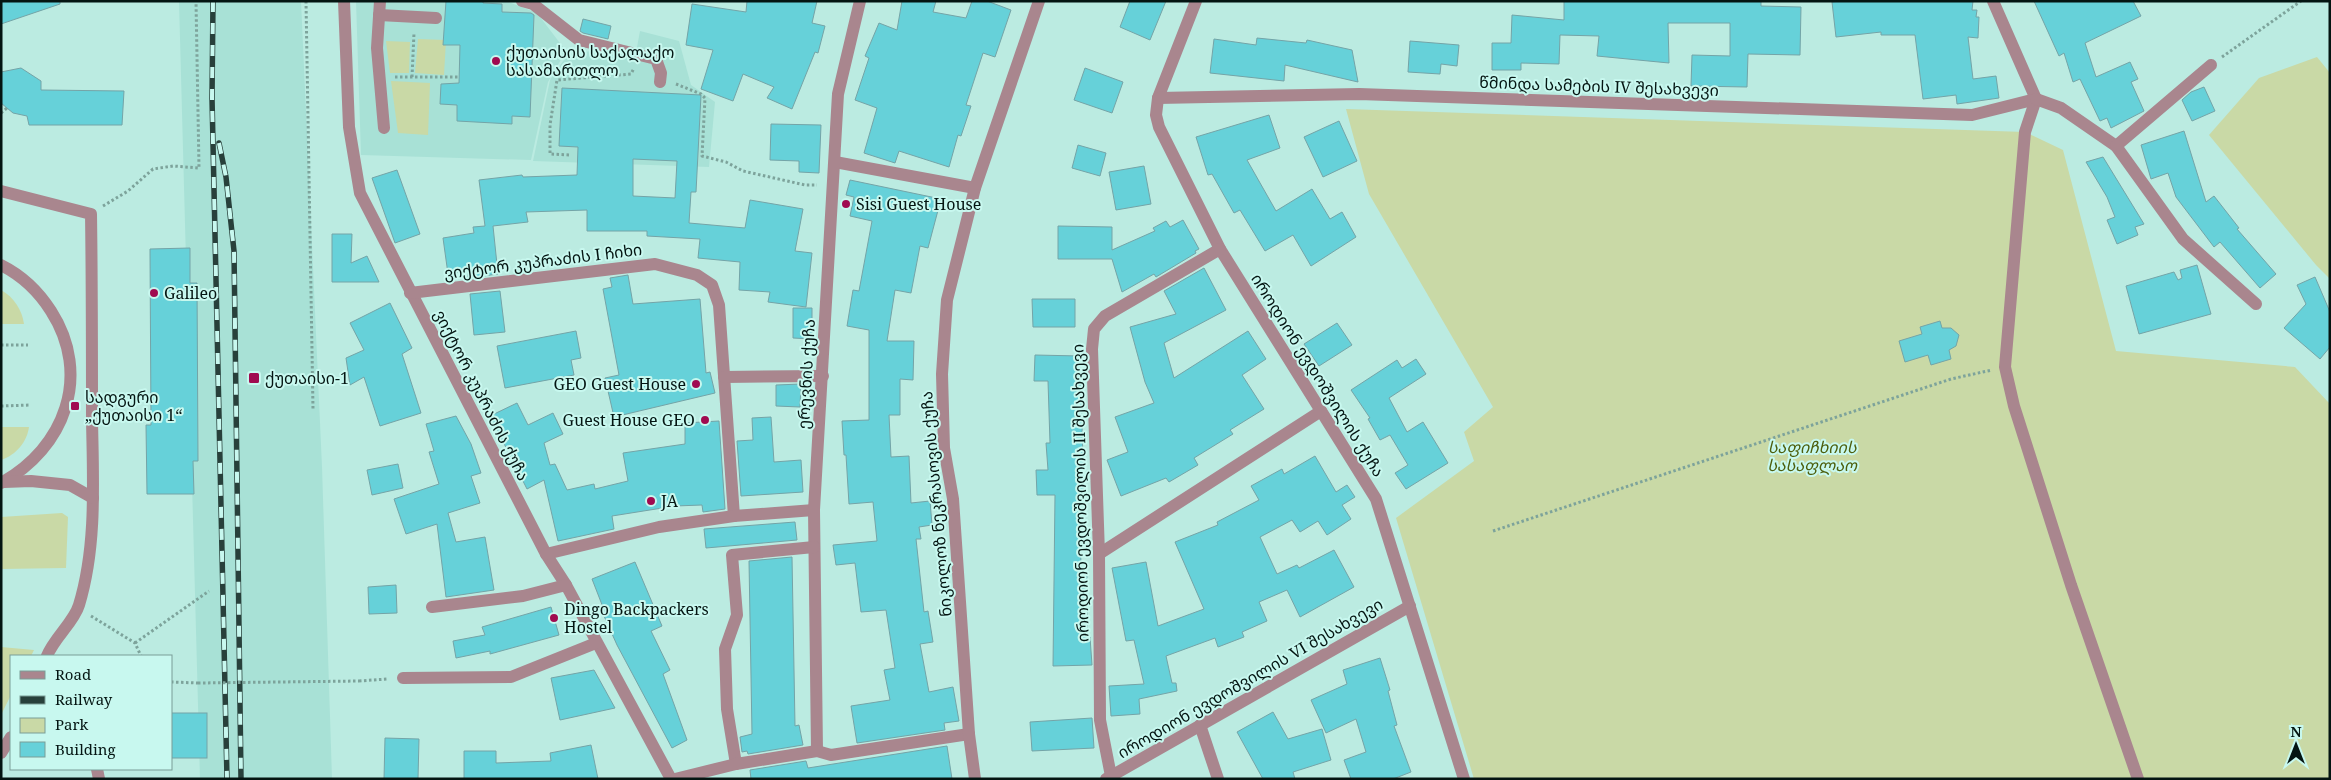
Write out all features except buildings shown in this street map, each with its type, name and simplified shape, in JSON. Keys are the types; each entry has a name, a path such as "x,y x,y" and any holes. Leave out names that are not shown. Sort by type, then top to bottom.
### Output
{"street":[{"name":"ვიქტორ კუპრაძის ქუჩა","path":"344,1 349,127 360,193 546,554 566,585 671,779"},
{"path":"380,1 377,48 384,128"},
{"path":"522,1 533,4 579,40 656,59 660,73 660,82"},
{"name":"ერევნის ქუჩა","path":"817,751 814,510 838,94 860,1"},
{"name":"ნიკოლოზ ნეკრასოვის ქუჩა","path":"975,779 953,499 944,448 942,374 947,300 974,188 1039,1"},
{"name":"იროდიონ ევდოშვილის ქუჩა","path":"1196,1 1158,98 1156,115 1160,127 1220,249 1376,499 1464,779"},
{"path":"1993,1 2036,100 2025,132 2005,367 2014,406 2062,557 2138,779"},
{"path":"379,15 436,18"},
{"path":"2116,146 2211,65"},
{"name":"წმინდა სამების IV შესახვევი","path":"1158,98 1359,94 1972,115 2036,100"},
{"path":"2036,100 2061,108 2116,146 2182,238 2256,304"},
{"path":"835,162 974,188"},
{"path":"1,192 91,214 93,498 84,586 78,608 51,653"},
{"name":"იროდიონ ევდოშვილის II შესახვევი","path":"1109,777 1100,720 1099,554 1092,349 1094,329 1105,316 1220,249"},
{"name":"ვიქტორ კუპრაძის I ჩიხი","path":"410,293 655,264 697,276 712,285 719,305 734,516"},
{"path":"1,265 11,270 39,293 61,327 70,353 70,387 63,418 42,450 24,468 3,483"},
{"path":"724,377 823,376"},
{"path":"1099,554 1321,411"},
{"path":"3,483 31,481 70,485 93,498"},
{"path":"546,554 659,527 734,516 814,510"},
{"path":"736,764 728,709 725,649 737,615 732,555 814,547"},
{"path":"432,606 523,596 566,585"},
{"name":"იროდიონ ევდოშვილის VI შესახვევი","path":"1109,777 1410,606"},
{"path":"403,678 511,676 596,643"},
{"path":"1200,725 1218,779"},
{"path":"675,779 696,776 736,764 817,751 832,755 970,734"},
{"path":"1,753 10,739"}],"path":[{"path":"91,214 128,190 153,169 173,166 199,168 196,1"},
{"path":"306,1 313,409"},
{"path":"2211,65 2301,1"},
{"path":"412,77 414,40"},
{"path":"569,155 550,154 550,125 557,80 631,74 642,55"},
{"path":"390,76 459,77"},
{"path":"660,82 682,85 701,94 705,98 702,156 726,162 743,171 805,185 834,185"},
{"path":"1,113 7,108"},
{"path":"1,345 28,345"},
{"path":"1493,531 1951,379 2005,367"},
{"path":"1,406 30,404"},
{"path":"136,644 209,591"},
{"path":"78,608 136,644 141,655"},
{"path":"172,682 359,681 403,678"}],"shaded area":[{"path":"179,1 301,1 322,467 332,779 200,779"},
{"path":"356,1 506,1 537,13 566,51 548,82 531,160 361,155"},
{"path":"640,31 679,41 691,85 715,102 709,167 533,161 550,80 568,54 592,51 635,58"}],"green space":[{"path":"418,39 446,40 444,75 415,73"},
{"path":"386,41 410,42 409,73 390,73"},
{"path":"2317,57 2330,73 2330,279 2316,265 2209,135 2259,78"},
{"path":"391,81 430,83 428,135 398,133"},
{"name":"საფიჩხიის სასაფლაო","path":"1346,109 2025,132 2063,150 2116,351 2295,367 2330,404 2330,779 1474,779 1396,518 1474,461 1464,432 1493,407 1369,194"},
{"path":"1,290 17,304 24,324 1,324"},
{"path":"1,427 29,427 26,438 20,447 11,455 1,460"},
{"path":"62,513 68,517 66,568 1,569 1,517"},
{"path":"1,647 34,650 32,655 10,655 10,697 1,715"}],"railway":[{"path":"213,1 212,98 227,779"},
{"path":"219,143 226,177 234,251 241,779"}],"place":[{"name":"ქუთაისის საქალაქო სასამართლო","path":"496,61"},
{"name":"Sisi Guest House","path":"846,204"},
{"name":"Galileo","path":"154,293"},
{"name":"ქუთაისი-1","path":"254,378"},
{"name":"GEO Guest House","path":"696,384"},
{"name":"სადგური „ქუთაისი 1“","path":"75,406"},
{"name":"Guest House GEO","path":"705,420"},
{"name":"JA","path":"651,501"},
{"name":"Dingo Backpackers Hostel","path":"554,618"}]}
